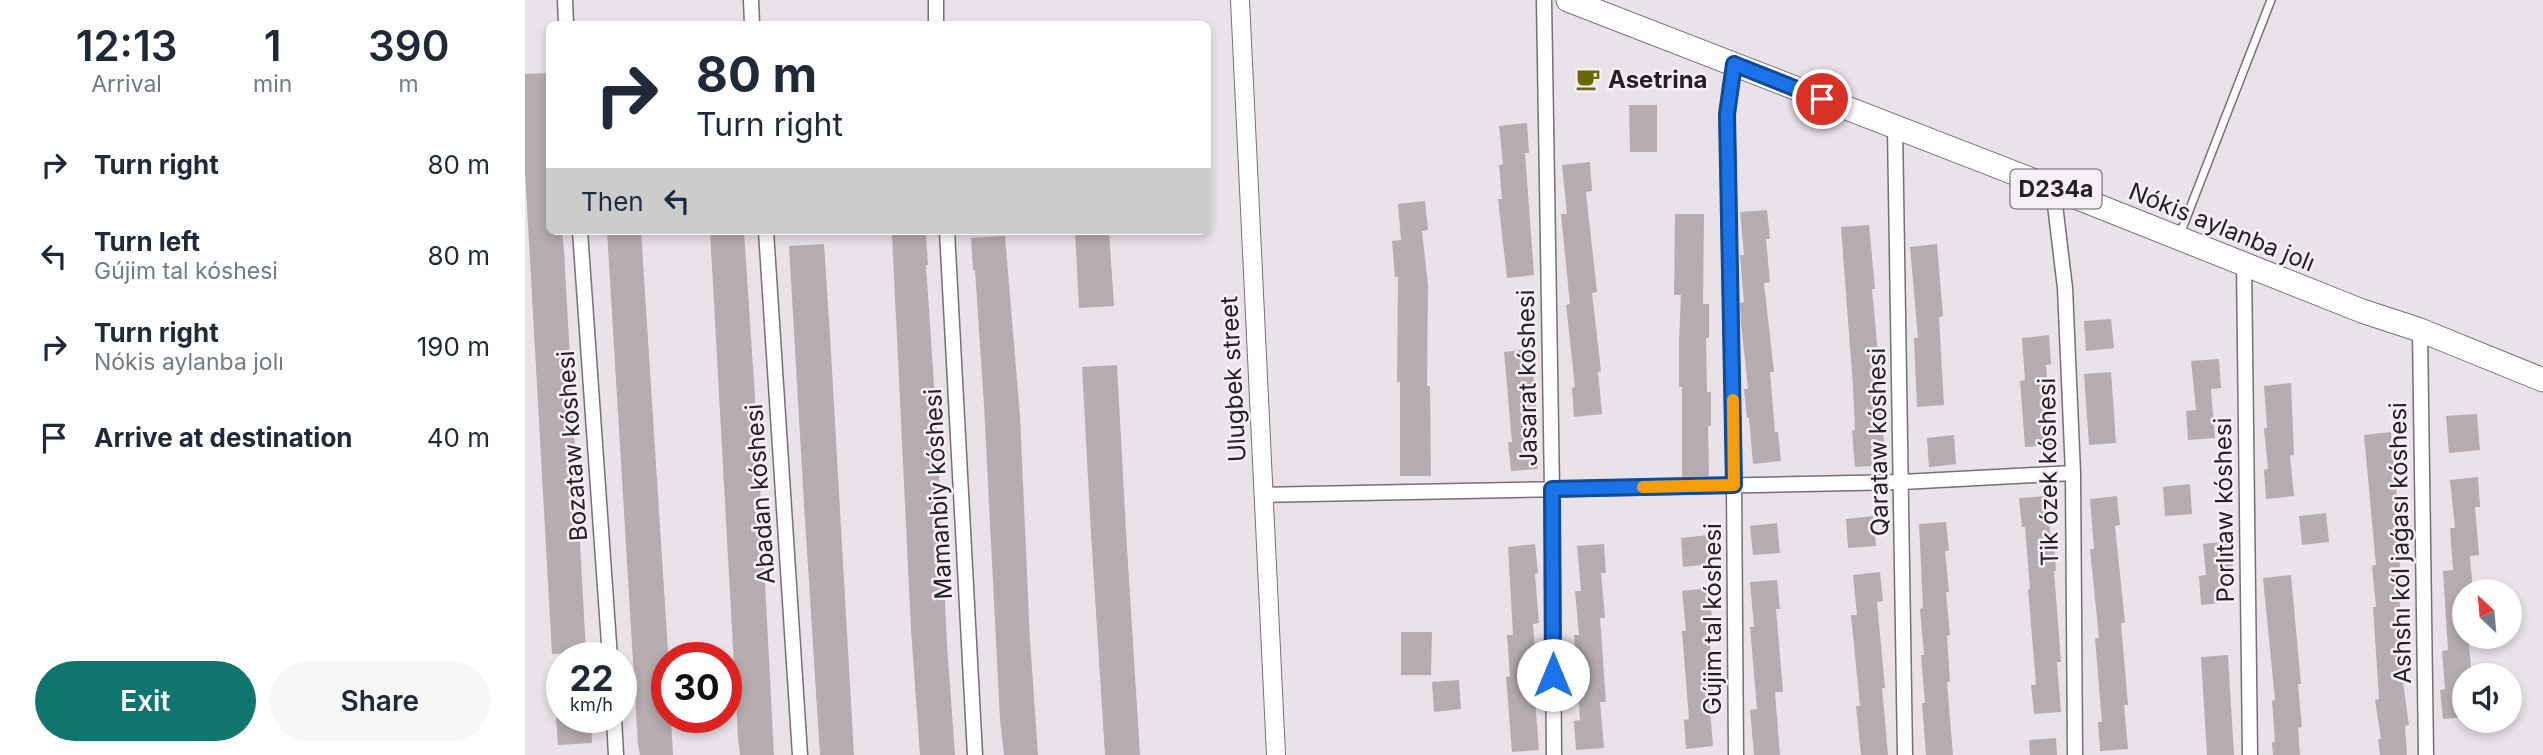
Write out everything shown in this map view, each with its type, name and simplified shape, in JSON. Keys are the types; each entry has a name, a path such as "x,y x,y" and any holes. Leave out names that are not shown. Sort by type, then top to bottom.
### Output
{"main road":[{"name":"Nókis aylanba jolı","path":"1568,0 2543,380"}],"street":[{"path":"565,0 566,21"},
{"path":"751,0 752,21"},
{"path":"936,0 936,21"},
{"name":"Jasarat kóshesi","path":"1543,0 1554,755"},
{"name":"Ulugbek street","path":"1242,2 1276,755"},
{"name":"Gújim tal kóshesi","path":"1734,64 1727,114 1736,755"},
{"name":"Qarataw kóshesi","path":"1895,127 1905,755"},
{"name":"Tik ózek kóshesi","path":"2053,188 2065,288 2073,473 2075,755"},
{"name":"Bozataw kóshesi","path":"580,235 609,642"},
{"name":"Abadan kóshesi","path":"766,235 800,755"},
{"name":"Mamanbiy kóshesi","path":"947,235 975,755"},
{"name":"Porlıtaw kóshesi","path":"2243,264 2251,755"},
{"name":"Ashshı kól jaǵası kóshesi","path":"2420,331 2426,755"},
{"path":"1263,495 1902,482 2073,473"},
{"path":"615,733 616,755"}],"lane":[{"path":"2178,238 2271,0"}],"building":[{"path":"546,73 546,235 562,235 564,250 585,642 551,642 525,171 525,74"},
{"path":"1629,105 1657,105 1657,152 1630,152"},
{"path":"1527,123 1529,153 1525,153 1534,275 1507,278 1498,199 1502,199 1499,165 1503,164 1499,126"},
{"path":"1590,162 1592,191 1586,192 1597,292 1592,293 1601,371 1598,372 1602,414 1574,417 1572,388 1575,387 1566,305 1570,304 1561,214 1567,214 1562,165"},
{"path":"1425,201 1428,230 1422,231 1428,285 1427,386 1430,386 1431,476 1400,476 1398,277 1395,277 1392,241 1401,240 1398,204"},
{"path":"1767,210 1770,239 1766,239 1770,282 1764,283 1774,372 1770,372 1775,432 1778,432 1781,461 1753,464 1744,389 1748,389 1740,303 1744,302 1740,255 1744,255 1740,212"},
{"path":"1675,214 1704,214 1703,304 1709,304 1709,338 1706,338 1707,392 1711,392 1711,426 1708,426 1709,476 1682,477 1682,387 1679,387 1681,295 1674,295"},
{"path":"1869,225 1886,465 1855,467 1853,387 1841,227"},
{"path":"607,235 641,235 667,642 651,642 651,733 672,733 673,755 640,755 637,727 637,642 632,642"},
{"path":"710,235 744,235 757,428 774,755 740,755 738,733 742,733 742,642 733,642"},
{"path":"892,235 926,235 955,755 920,755 911,629"},
{"path":"1075,235 1109,235 1114,306 1079,308"},
{"path":"1005,236 1020,416 1038,755 1004,755 1000,720 984,405 971,238"},
{"path":"824,244 854,755 820,755 804,504 789,246"},
{"path":"1937,244 1943,316 1939,317 1944,405 1917,407 1914,338 1918,338 1910,247"},
{"path":"2111,319 2114,348 2086,351 2084,321"},
{"path":"2049,335 2051,364 2046,365 2052,445 2025,447 2020,381 2025,380 2022,338"},
{"path":"1531,349 1538,426 1534,426 1538,469 1511,471 1508,442 1512,442 1504,352"},
{"path":"2219,359 2221,388 2211,389 2215,438 2188,440 2186,411 2196,410 2191,361"},
{"path":"1117,365 1140,755 1105,755 1091,533 1082,367"},
{"path":"2111,372 2116,443 2089,445 2084,374"},
{"path":"2291,383 2294,455 2290,456 2294,496 2266,499 2264,470 2268,469 2264,386"},
{"path":"2477,414 2480,450 2449,453 2446,416"},
{"path":"2391,432 2401,541 2398,541 2402,592 2399,593 2403,682 2409,725 2405,726 2407,755 2380,755 2378,739 2381,739 2375,700 2379,699 2372,566 2376,565 2364,435"},
{"path":"1954,435 1956,464 1929,467 1927,438"},
{"path":"2478,477 2480,507 2475,507 2479,555 2470,556 2472,579 2452,579 2452,649 2469,649 2471,663 2452,663 2452,718 2443,719 2440,690 2445,689 2442,651 2448,650 2443,571 2453,570 2450,528 2455,528 2450,480"},
{"path":"2190,484 2192,514 2165,516 2163,487"},
{"path":"2047,496 2056,571 2061,662 2057,662 2061,712 2034,714 2031,685 2036,685 2030,589 2025,527 2022,527 2019,498"},
{"path":"2117,496 2120,525 2115,526 2125,623 2121,623 2128,705 2124,705 2128,749 2100,751 2098,722 2102,722 2095,638 2099,638 2090,549 2094,549 2090,499"},
{"path":"2326,513 2329,542 2302,545 2299,516"},
{"path":"1873,516 1876,546 1848,548 1846,519"},
{"path":"1946,522 1949,551 1945,551 1949,592 1946,592 1950,635 1947,636 1950,682 1947,682 1953,755 1926,755 1922,703 1925,703 1921,655 1924,655 1920,609 1923,608 1919,524"},
{"path":"1777,523 1780,553 1753,555 1750,526"},
{"path":"1708,535 1711,564 1683,567 1681,538"},
{"path":"2230,541 2233,570 2226,571 2229,602 2201,605 2199,576 2206,575 2203,544"},
{"path":"1535,544 1539,623 1533,624 1536,662 1532,663 1539,750 1512,752 1506,677 1510,676 1507,635 1513,635 1508,547"},
{"path":"1604,544 1606,573 1601,573 1605,618 1600,618 1606,702 1600,702 1604,748 1576,750 1574,721 1580,720 1574,635 1579,635 1575,591 1581,591 1577,546"},
{"path":"1880,572 1883,601 1877,602 1888,755 1861,755 1856,706 1860,706 1851,615 1857,615 1853,575"},
{"path":"2291,575 2301,684 2298,684 2302,727 2298,728 2300,755 2273,755 2272,742 2275,742 2272,701 2275,700 2263,578"},
{"path":"1777,580 1780,609 1776,609 1783,692 1775,692 1780,755 1754,755 1750,710 1757,709 1750,627 1754,627 1750,582"},
{"path":"1709,588 1712,618 1708,618 1714,697 1709,697 1713,746 1686,749 1684,720 1689,719 1682,631 1686,631 1682,591"},
{"path":"1401,632 1432,632 1431,675 1401,675"},
{"path":"2228,655 2234,755 2207,755 2201,657"},
{"path":"1459,680 1461,709 1434,712 1432,682"},
{"path":"557,733 592,733 592,743 558,745"},
{"path":"2056,738 2057,755 2030,755 2029,740"}],"slow traffic":[{"path":"1643,487 1734,485 1733,400"}],"place":[{"name":"Asetrina","path":"1588,79"}],"route":[{"path":"1553,675 1552,489 1734,485 1727,114 1734,64 1822,99"}]}
